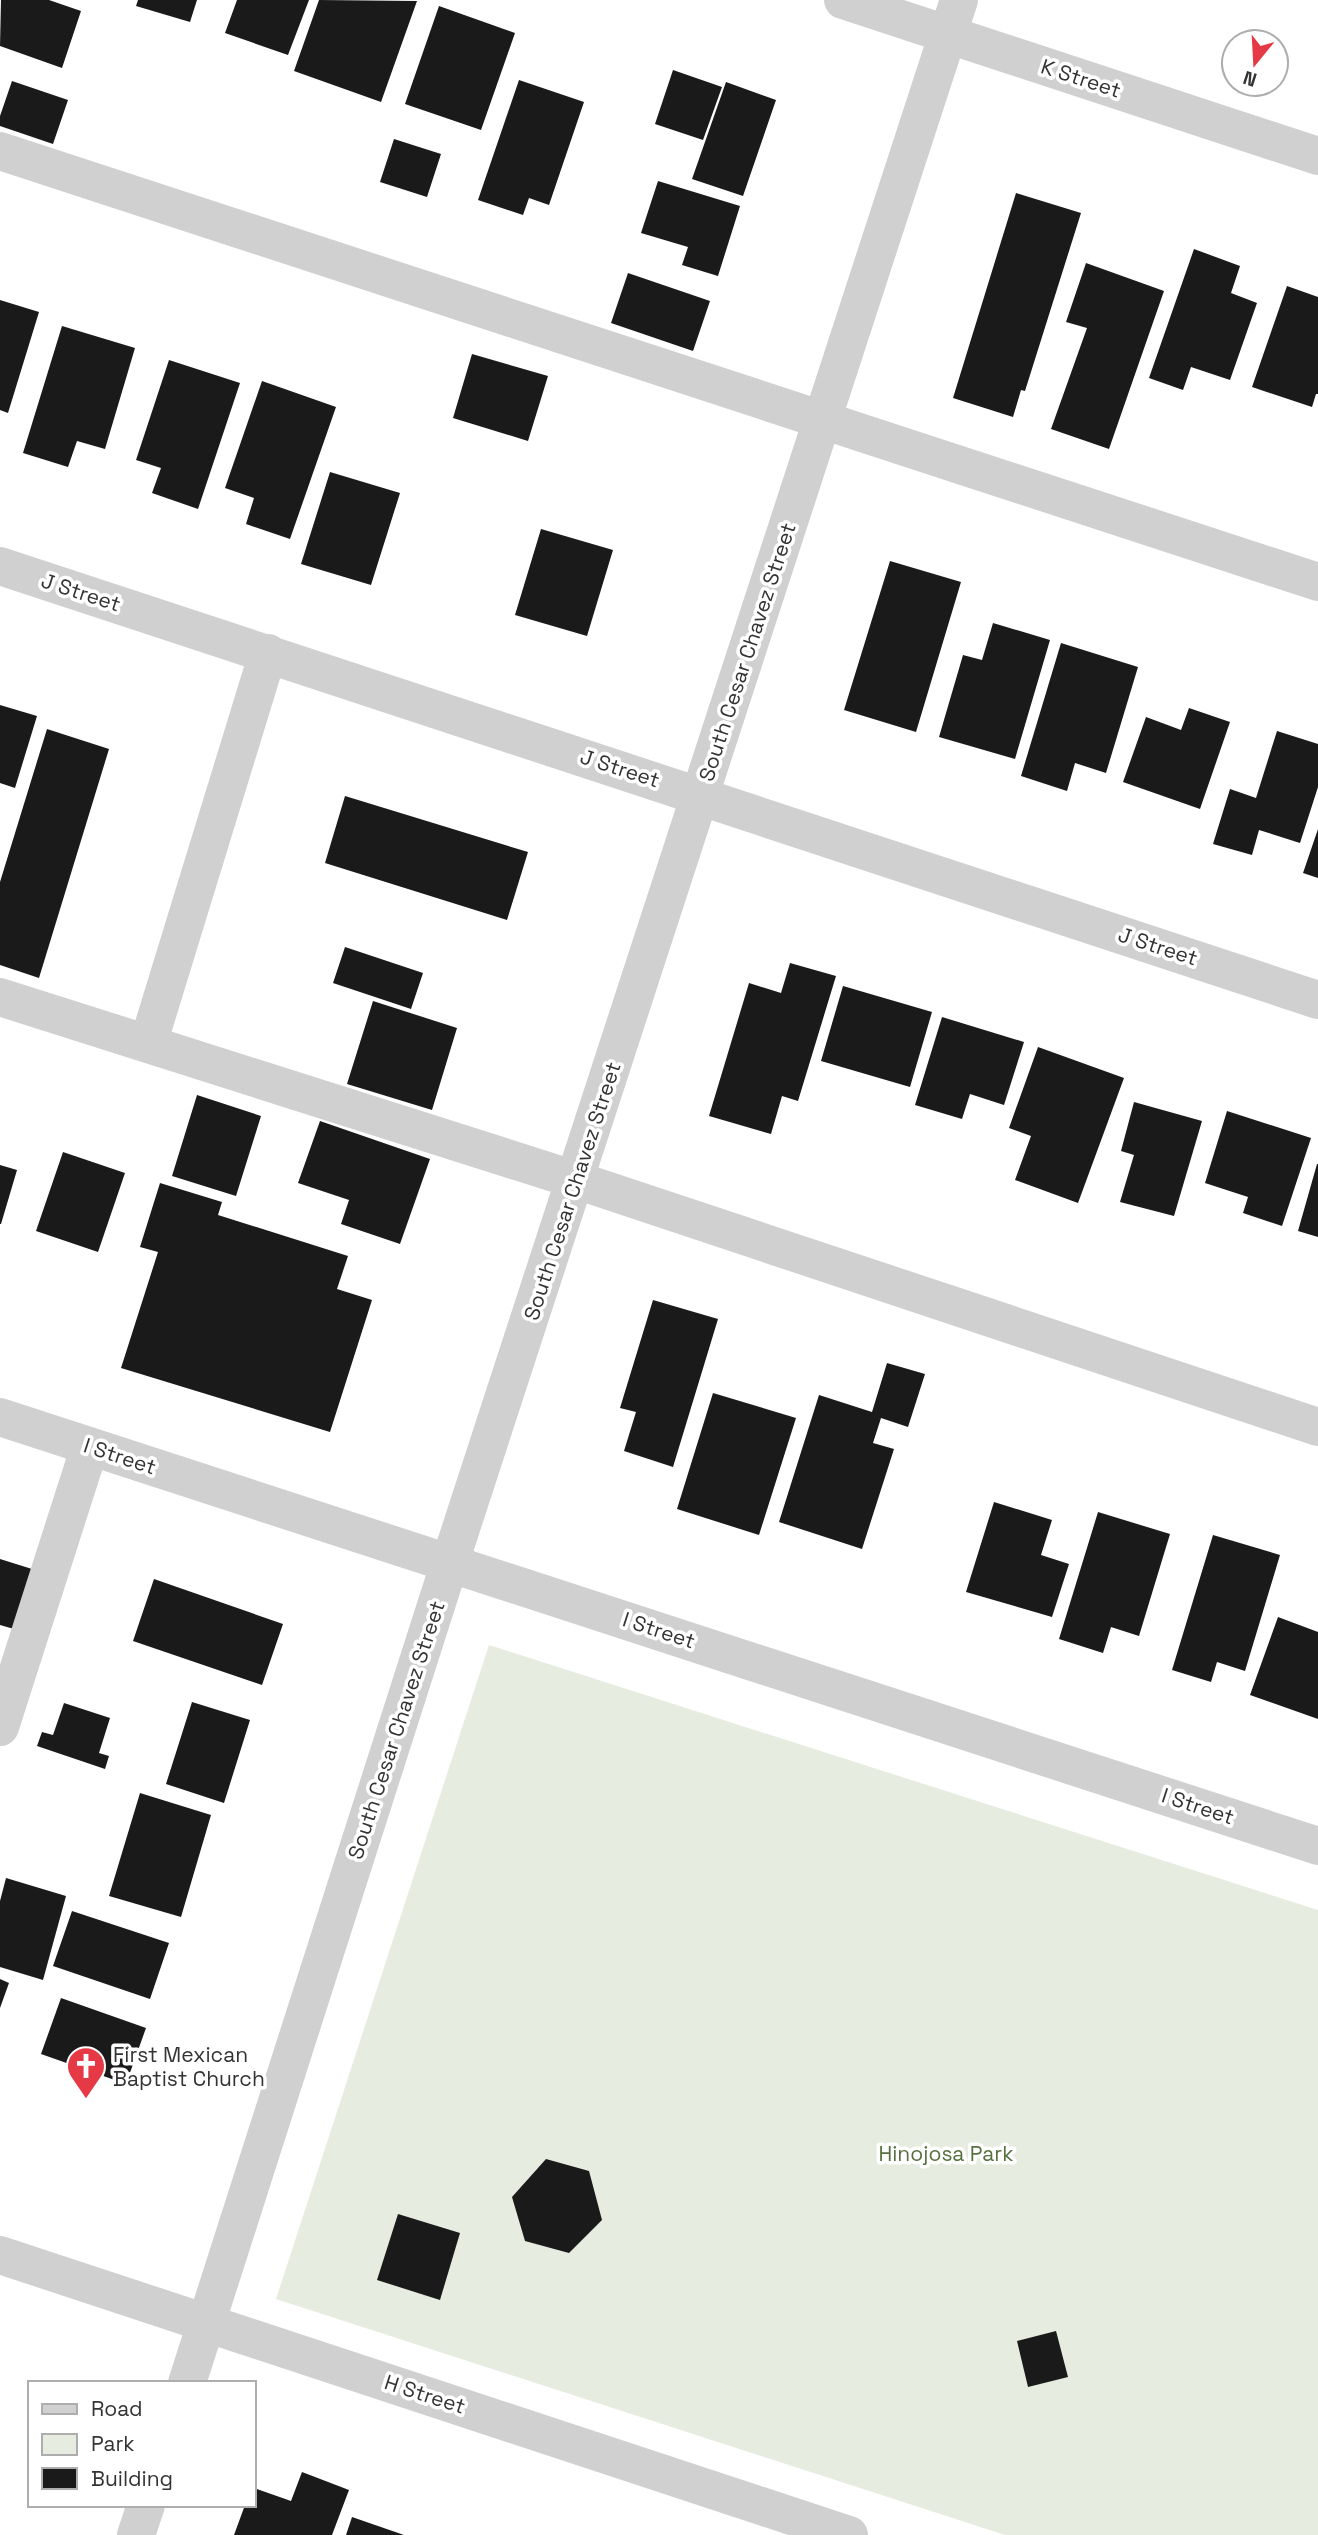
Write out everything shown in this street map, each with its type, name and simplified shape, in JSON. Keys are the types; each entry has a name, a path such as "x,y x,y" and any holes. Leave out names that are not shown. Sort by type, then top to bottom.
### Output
{"street":[{"name":"K Street","path":"844,0 954,17 1318,156"},
{"name":"South Cesar Chavez Street","path":"188,2381 450,1562 954,17"},
{"path":"0,151 1318,582"},
{"name":"J Street","path":"0,566 700,794 1318,1000"},
{"path":"148,1044 268,653"},
{"path":"0,997 576,1180 1318,1427"},
{"name":"I Street","path":"0,1417 1318,1846"},
{"path":"0,1727 90,1446"},
{"name":"H Street","path":"0,2255 849,2535"},
{"path":"136,2535 145,2507"}],"green space":[{"name":"Hinojosa Park","path":"489,1645 1318,1910 1318,2535 1005,2535 276,2299"}],"building":[{"path":"1,0 49,0 81,11 62,68 0,46"},
{"path":"138,0 197,0 190,22 136,6"},
{"path":"237,0 309,0 288,55 225,33"},
{"path":"319,0 417,1 381,102 294,71"},
{"path":"439,6 515,33 481,130 405,104"},
{"path":"673,70 722,87 703,140 655,124"},
{"path":"519,80 584,102 549,205 529,198 523,215 478,200"},
{"path":"12,81 68,100 53,144 0,126 0,116"},
{"path":"726,82 776,100 743,196 692,179"},
{"path":"394,139 441,154 427,197 380,182"},
{"path":"658,181 740,206 718,276 682,265 688,247 641,233"},
{"path":"1016,193 1081,213 1025,391 1021,390 1013,417 953,398"},
{"path":"1194,249 1240,266 1231,293 1257,303 1230,380 1191,367 1183,390 1149,378"},
{"path":"1086,263 1164,291 1109,449 1051,429 1087,328 1066,322"},
{"path":"628,273 710,301 693,351 611,323"},
{"path":"1287,286 1318,297 1318,394 1312,407 1252,387"},
{"path":"0,300 39,312 8,413 0,410"},
{"path":"62,326 135,348 105,449 77,441 68,467 23,453"},
{"path":"472,354 548,376 528,441 453,418"},
{"path":"169,360 240,383 198,509 152,493 161,468 136,460"},
{"path":"262,381 336,407 290,539 246,524 254,498 225,488"},
{"path":"330,472 400,493 371,585 301,564"},
{"path":"541,529 613,550 587,636 515,615"},
{"path":"890,561 961,582 916,732 844,710"},
{"path":"993,623 1050,640 1015,759 939,737 963,655 982,660"},
{"path":"1061,643 1138,667 1106,773 1075,763 1067,791 1021,776"},
{"path":"0,705 37,716 15,788 0,783"},
{"path":"1189,708 1230,722 1200,809 1123,782 1146,717 1181,730"},
{"path":"47,729 109,749 39,978 0,965 0,882"},
{"path":"1277,731 1318,744 1318,787 1300,843 1259,830 1252,855 1213,844 1230,789 1256,798"},
{"path":"345,796 528,852 507,920 325,863"},
{"path":"1318,829 1318,878 1303,873"},
{"path":"345,947 423,973 411,1009 333,983"},
{"path":"790,963 836,976 798,1101 782,1096 771,1134 709,1116 749,983 781,993"},
{"path":"843,986 932,1012 910,1087 821,1061"},
{"path":"373,1001 457,1028 432,1110 347,1084"},
{"path":"942,1017 1024,1042 1004,1105 970,1094 962,1119 915,1105"},
{"path":"1038,1047 1124,1078 1078,1203 1015,1180 1031,1136 1009,1128"},
{"path":"197,1095 261,1116 236,1196 172,1176"},
{"path":"1134,1102 1202,1121 1174,1216 1120,1202 1134,1155 1121,1151"},
{"path":"1227,1111 1311,1138 1282,1226 1243,1213 1248,1197 1205,1183"},
{"path":"320,1121 430,1159 400,1244 341,1224 349,1200 298,1183"},
{"path":"63,1152 125,1173 98,1252 36,1231"},
{"path":"1318,1164 1318,1237 1298,1231"},
{"path":"0,1165 17,1170 1,1224 0,1224"},
{"path":"160,1183 222,1202 218,1215 348,1256 337,1289 372,1300 330,1432 121,1368 158,1252 140,1247"},
{"path":"653,1300 718,1319 673,1467 624,1451 636,1412 620,1408"},
{"path":"887,1363 925,1374 908,1427 881,1418 873,1443 894,1449 862,1549 779,1522 819,1395 872,1412"},
{"path":"713,1393 796,1418 759,1535 677,1509"},
{"path":"994,1502 1052,1520 1041,1555 1069,1564 1052,1617 966,1592"},
{"path":"1098,1512 1170,1534 1139,1636 1111,1627 1103,1653 1059,1639"},
{"path":"1213,1535 1280,1555 1245,1671 1217,1662 1211,1682 1172,1670"},
{"path":"0,1559 32,1569 14,1629 0,1625"},
{"path":"154,1579 283,1624 262,1685 133,1641"},
{"path":"1278,1617 1318,1632 1318,1719 1250,1695"},
{"path":"192,1702 250,1720 224,1803 166,1784"},
{"path":"64,1703 110,1718 99,1753 109,1756 105,1769 37,1746 42,1732 53,1735"},
{"path":"140,1793 211,1815 181,1917 109,1896"},
{"path":"6,1878 66,1896 43,1980 0,1967 0,1901"},
{"path":"72,1911 169,1943 150,1999 53,1966"},
{"path":"0,1979 9,1983 0,2008"},
{"path":"61,1998 146,2028 126,2084 41,2054"},
{"path":"546,2159 589,2171 602,2220 569,2253 525,2241 512,2197"},
{"path":"398,2214 460,2233 440,2300 377,2280"},
{"path":"1056,2331 1068,2377 1028,2387 1017,2341"},
{"path":"302,2472 349,2490 332,2535 234,2535 244,2507 256,2507 256,2489 291,2501"},
{"path":"352,2517 404,2535 346,2535"}],"place":[{"name":"First Mexican Baptist Church","path":"86,2100"}]}
